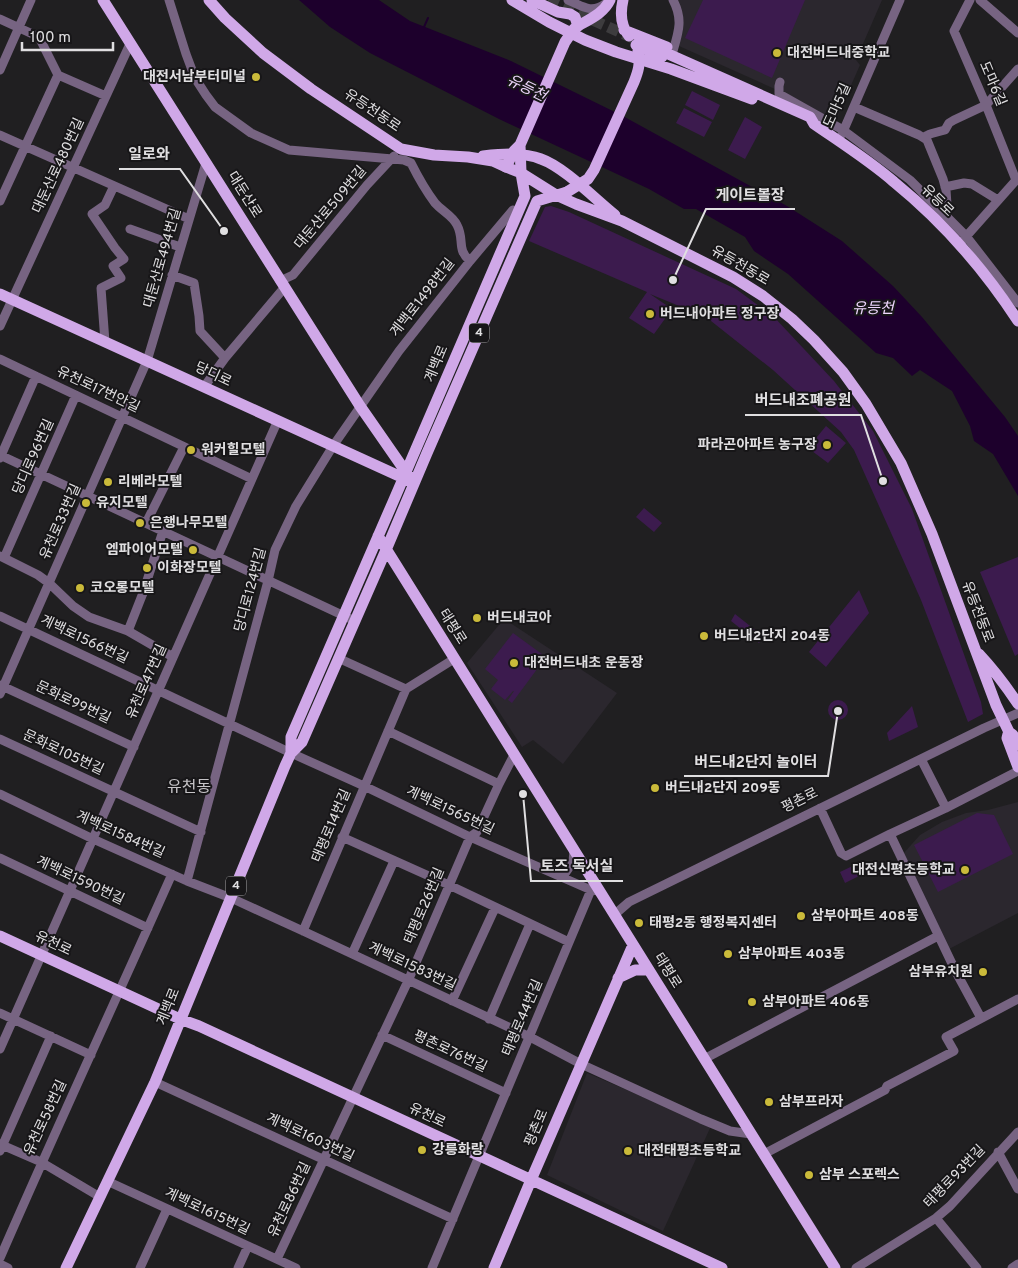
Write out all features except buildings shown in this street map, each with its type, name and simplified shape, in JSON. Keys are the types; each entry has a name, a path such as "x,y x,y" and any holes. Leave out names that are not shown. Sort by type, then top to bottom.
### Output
{"main road":[{"name":"대둔산로","path":"103,0 282,284 408,478"},
{"name":"유등천동로","path":"209,0 225,18 263,53 312,89 401,149 434,155 493,161 521,173 562,194 576,204 622,221 733,276 763,296 814,340 843,372 866,404 901,463 932,534 996,705 1018,746"},
{"path":"512,0 548,22 585,40 750,98"},
{"path":"532,0 555,4 558,12 575,16 578,26"},
{"path":"623,0 621,11 624,30 646,47 750,98"},
{"name":"계백로","path":"291,753 302,742 386,550 408,478 525,196 521,173 520,145 565,42 578,26 600,12 610,1"},
{"path":"646,47 673,50 775,97 792,108"},
{"name":"유등로","path":"646,47 792,108 810,117 814,124"},
{"name":"계백로","path":"66,1268 155,1082 291,753 291,737 378,536 408,478 537,201 562,194 588,179 594,170 634,82 639,69 640,57 646,47"},
{"name":"유등로","path":"750,98 809,125 814,124 841,136 963,240 1018,321"},
{"path":"506,167 514,151 520,145"},
{"path":"468,158 520,154 541,159 557,167 622,221"},
{"name":"당디로","path":"0,294 333,446 408,478"},
{"name":"태평로","path":"378,536 574,850 595,890 614,915 649,970 835,1268"},
{"path":"977,653 992,667 1018,704"},
{"name":"유등천동로","path":"1009,732 1007,738 1018,767"},
{"name":"유천로","path":"0,936 722,1268"},
{"name":"평촌로","path":"494,1268 633,945"},
{"path":"618,978 635,970 649,970"}],"street":[{"path":"0,70 31,0"},
{"path":"170,0 195,78 215,107 251,133 289,150 411,162 436,204 457,225 464,256 470,261"},
{"path":"568,0 594,10 610,1"},
{"path":"673,0 677,8 680,27 673,50"},
{"name":"도마6길","path":"970,0 954,31 1017,179"},
{"path":"980,0 1018,33"},
{"name":"도마5길","path":"841,136 897,1"},
{"path":"0,19 39,37 58,75 106,96"},
{"name":"대둔산로480번길","path":"0,326 130,44"},
{"path":"924,137 942,131 954,120 986,105 1018,69"},
{"path":"1,195 58,75"},
{"path":"780,82 778,86 779,94 910,180 942,212 963,240 1016,296"},
{"path":"854,106 927,140 945,187 947,205 942,212"},
{"path":"0,135 188,219"},
{"name":"대둔산로509번길","path":"204,387 282,284 293,275 367,185 401,149"},
{"name":"대둔산로494번길","path":"147,361 206,163"},
{"path":"963,240 1017,179"},
{"path":"945,187 964,182 972,184 998,200"},
{"path":"106,342 101,288 121,278 113,266 124,259 92,214 105,205 114,186"},
{"name":"계백로1498번길","path":"360,406 399,350 513,210"},
{"path":"130,229 180,246"},
{"path":"172,275 194,283 200,331 225,358"},
{"name":"유천로17번안길","path":"0,359 252,479"},
{"name":"유천로33번길","path":"1,688 147,361"},
{"path":"36,376 0,456 355,621"},
{"name":"당디로96번길","path":"2,557 76,395"},
{"path":"333,446 360,406"},
{"name":"유천로47번길","path":"0,1049 278,420"},
{"name":"당디로124번길","path":"187,881 275,550 296,506 333,446"},
{"path":"146,523 184,447"},
{"path":"128,631 143,593 163,531"},
{"path":"2,557 38,574 73,606 89,617 128,631 174,656"},
{"name":"계백로1566번길","path":"0,616 291,753"},
{"path":"338,658 406,689 454,659"},
{"name":"문화로99번길","path":"1,688 134,747"},
{"name":"태평로14번길","path":"302,931 406,689"},
{"name":"평촌로","path":"614,915 629,902 921,759 1018,714"},
{"path":"388,731 499,784"},
{"name":"문화로105번길","path":"0,739 201,832"},
{"name":"계백로1565번길","path":"291,753 470,837 595,890"},
{"name":"태평로26번길","path":"353,1098 408,980 470,837 477,832 514,755"},
{"path":"921,759 946,808"},
{"path":"820,808 841,853 846,856 1018,771"},
{"name":"계백로1584번길","path":"0,794 93,839 187,881 231,898"},
{"path":"890,834 938,936 980,1018"},
{"path":"342,838 449,885 569,942"},
{"path":"556,874 564,874 573,862 574,850"},
{"name":"계백로1590번길","path":"0,858 148,928"},
{"path":"352,954 394,861"},
{"path":"120,992 172,874"},
{"name":"태평로44번길","path":"432,1268 569,942 595,890"},
{"name":"계백로1583번길","path":"231,898 701,1119 730,1131 751,1134"},
{"path":"452,1001 496,908"},
{"path":"489,1018 530,924"},
{"path":"704,1059 938,936"},
{"name":"유천로58번길","path":"0,1258 41,1162 120,992"},
{"path":"764,1154 954,1051 946,1037 1018,999"},
{"path":"0,1012 90,1055"},
{"name":"평촌로76번길","path":"382,1035 506,1093"},
{"path":"51,1036 1,1147 41,1162 100,1196"},
{"name":"계백로1603번길","path":"155,1082 453,1219"},
{"name":"유천로86번길","path":"277,1259 353,1098"},
{"name":"태평로93번길","path":"856,1268 936,1218 950,1206 1018,1132"},
{"path":"998,1152 1018,1189"},
{"name":"계백로1615번길","path":"107,1181 296,1268"},
{"path":"140,1268 167,1209"},
{"path":"936,1218 977,1268"},
{"path":"238,1268 248,1246"},
{"path":"0,1264 8,1268"},
{"path":"1012,1268 1018,1264"}],"shaded area":[{"name":"대전버드내중학교","path":"678,0 882,0 856,60 860,65 838,115 828,117 795,98 679,46 684,24"},
{"path":"703,0 805,0 772,78 685,38"},
{"path":"692,91 720,105 713,120 685,105"},
{"path":"684,108 712,122 704,137 676,123"},
{"path":"745,117 762,127 745,159 728,150"},
{"path":"551,206 569,212 736,289 774,317 834,381 873,431 912,509 981,702 983,714 968,722 921,600 854,450 841,432 773,370 706,317 650,294 672,309 654,334 629,318 647,292 529,241 545,207"},
{"name":"파라곤아파트 농구장","path":"826,426 846,443 828,463 808,448"},
{"path":"644,508 662,523 654,532 636,517"},
{"path":"1018,557 1018,654 1015,656 980,572"},
{"path":"859,590 869,613 826,667 809,652"},
{"path":"735,614 764,637 759,643 731,621"},
{"path":"504,619 617,693 563,764 533,740 522,747 467,663"},
{"name":"대전버드내초 운동장","path":"513,633 546,657 512,703 508,700 514,691 505,700 491,689 498,680 485,669"},
{"path":"838,700 845,703 848,710 845,717 838,720 831,717 828,710 831,703"},
{"path":"912,706 918,727 889,741 887,733"},
{"name":"대전신평초등학교","path":"1018,802 1018,913 949,949 903,854 920,835 942,822 966,813 988,810"},
{"path":"977,813 994,815 1013,854 938,892 914,845"},
{"path":"863,861 869,871 845,883 840,872"},
{"name":"대전태평초등학교","path":"587,1073 711,1126 663,1231 547,1175"}],"water":[{"name":"유등천","path":"299,0 379,0 410,21 511,61 621,115 787,206 842,241 893,286 922,317 1005,417 1018,436 1018,496 993,454 974,441 970,426 952,391 920,370 912,376 893,358 876,353 788,274 754,251 745,237 696,209 684,209 649,189 499,119 370,53 330,27"}],"waterway":[{"path":"424,27 428,18"}],"tunnel":[{"path":"548,0 633,38"}],"place":[{"name":"대전버드내중학교","path":"777,53"},
{"name":"대전서남부터미널","path":"256,77"},
{"name":"일로와","path":"224,231"},
{"name":"게이트볼장","path":"673,280"},
{"name":"버드내아파트 정구장","path":"650,314"},
{"name":"파라곤아파트 농구장","path":"827,445"},
{"name":"워커힐모텔","path":"191,450"},
{"name":"버드내조폐공원","path":"883,481"},
{"name":"리베라모텔","path":"108,482"},
{"name":"유지모텔","path":"86,503"},
{"name":"은행나무모텔","path":"140,523"},
{"name":"엠파이어모텔","path":"193,550"},
{"name":"이화장모텔","path":"147,568"},
{"name":"코오롱모텔","path":"80,588"},
{"name":"버드내코아","path":"477,618"},
{"name":"버드내2단지 204동","path":"704,636"},
{"name":"대전버드내초 운동장","path":"514,663"},
{"name":"버드내2단지 놀이터","path":"838,711"},
{"name":"버드내2단지 209동","path":"655,788"},
{"name":"토즈 독서실","path":"523,794"},
{"name":"대전신평초등학교","path":"965,870"},
{"name":"삼부아파트 408동","path":"801,916"},
{"name":"태평2동 행정복지센터","path":"639,923"},
{"name":"삼부아파트 403동","path":"728,954"},
{"name":"삼부유치원","path":"983,972"},
{"name":"삼부아파트 406동","path":"752,1002"},
{"name":"삼부프라자","path":"769,1102"},
{"name":"강릉화랑","path":"422,1150"},
{"name":"대전태평초등학교","path":"628,1151"},
{"name":"삼부 스포렉스","path":"809,1175"}],"district":[{"name":"유천동","path":"189,788"}]}
